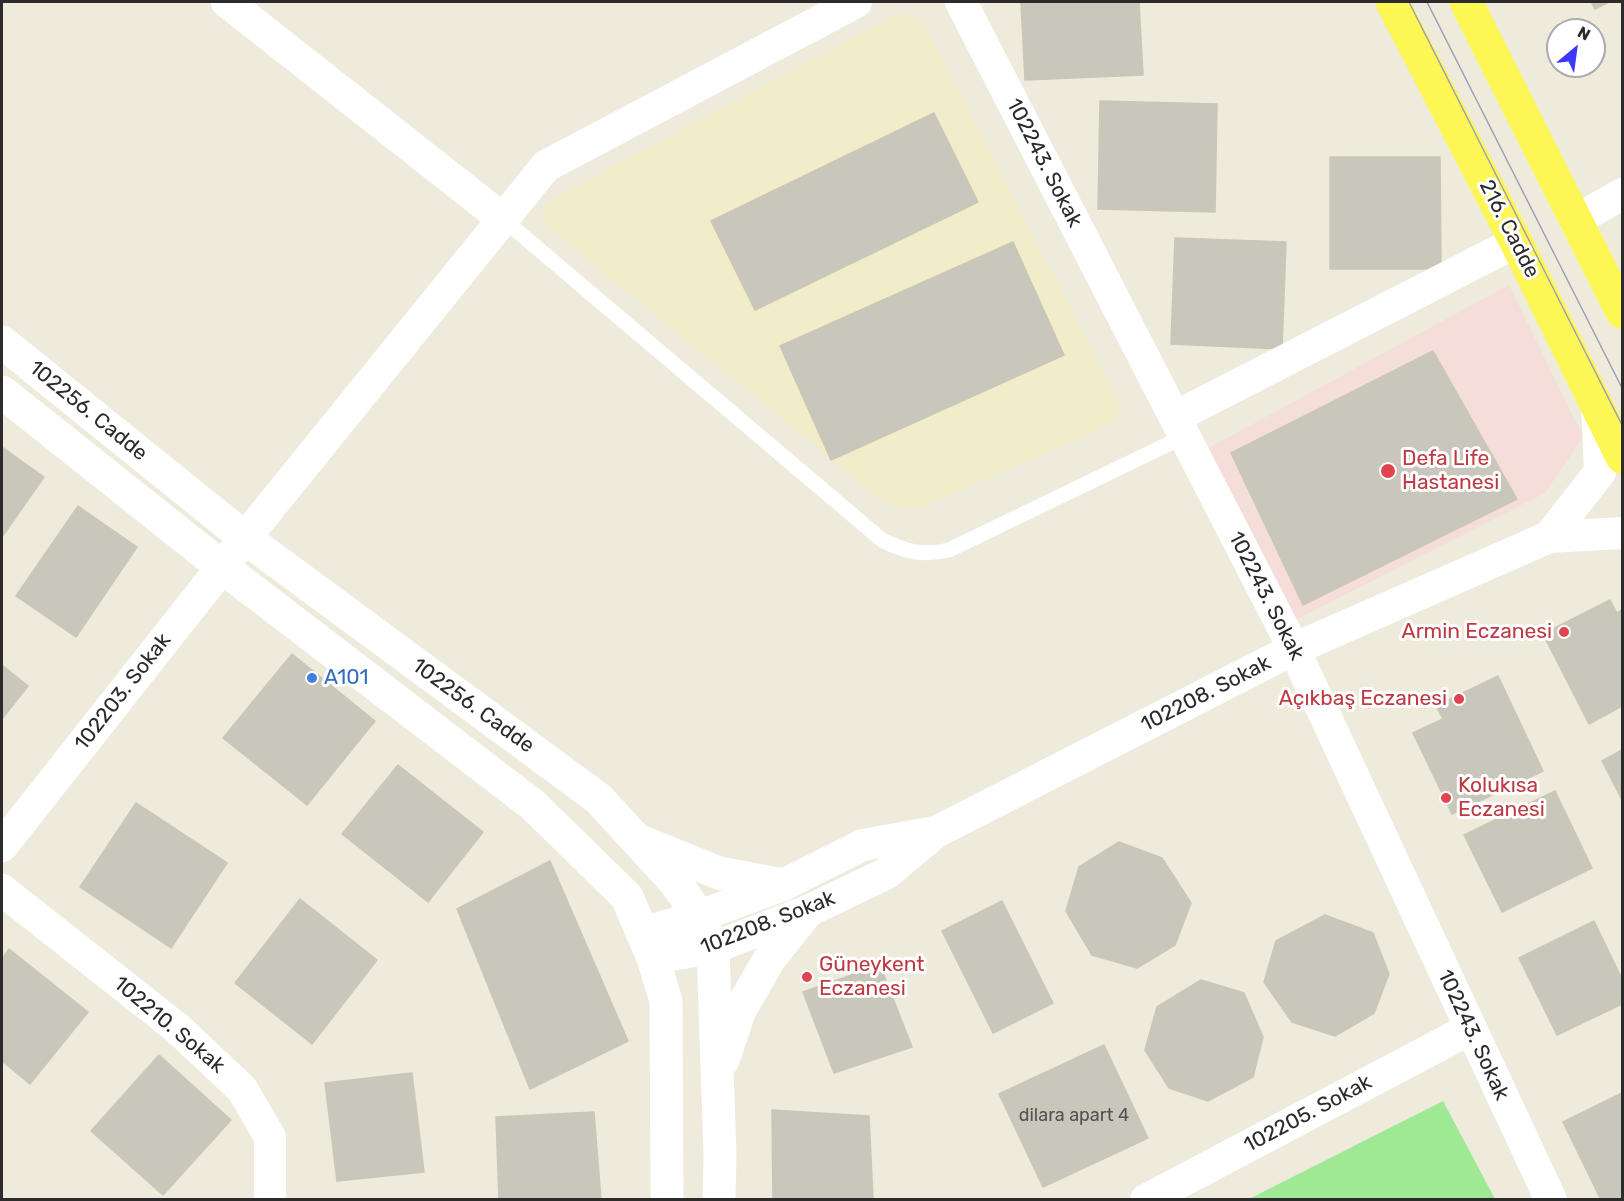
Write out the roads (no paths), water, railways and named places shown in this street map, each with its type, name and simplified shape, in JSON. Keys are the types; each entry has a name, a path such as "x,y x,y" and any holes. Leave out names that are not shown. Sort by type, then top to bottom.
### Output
{"main road":[{"name":"216. Cadde","path":"1392,2 1516,242 1623,458"},
{"path":"1466,2 1623,312"}],"street":[{"path":"227,2 503,219"},
{"name":"102203. Sokak","path":"2,846 245,538 546,166 856,2"},
{"name":"102243. Sokak","path":"961,2 1294,649 1551,1200"},
{"path":"1575,220 1623,194"},
{"path":"1180,427 1516,242"},
{"name":"102256. Cadde","path":"2,342 245,538 599,799 676,883 699,916 713,948 720,1155 719,1200"},
{"name":"102256. Cadde","path":"2,392 222,567 533,805 627,897 648,945 666,1001 667,1200"},
{"name":"102208. Sokak","path":"1549,537 1600,472 1597,406"},
{"name":"102208. Sokak","path":"648,945 713,948 808,911 887,873 936,832 1294,649 1549,537 1623,532"},
{"name":"102208. Sokak","path":"648,945 699,916 783,885 863,845 936,832"},
{"path":"636,839 719,873 783,885"},
{"name":"102210. Sokak","path":"2,890 177,1028 242,1089 270,1137 270,1200"},
{"path":"716,1082 740,1010 770,958 808,911"},
{"name":"102205. Sokak","path":"1146,1200 1470,1029"}],"lane":[{"path":"503,219 882,540 896,547 923,554 949,550 1180,427"}],"tram line":[{"path":"1409,2 1622,425"},
{"path":"1427,2 1622,388"}],"place":[{"name":"Defa Life Hastanesi","path":"1388,471"},
{"name":"Armin Eczanesi","path":"1564,632"},
{"name":"A101","path":"312,678"},
{"name":"Açıkbaş Eczanesi","path":"1459,699"},
{"name":"Kolukısa Eczanesi","path":"1446,798"},
{"name":"Güneykent Eczanesi","path":"807,977"}]}
